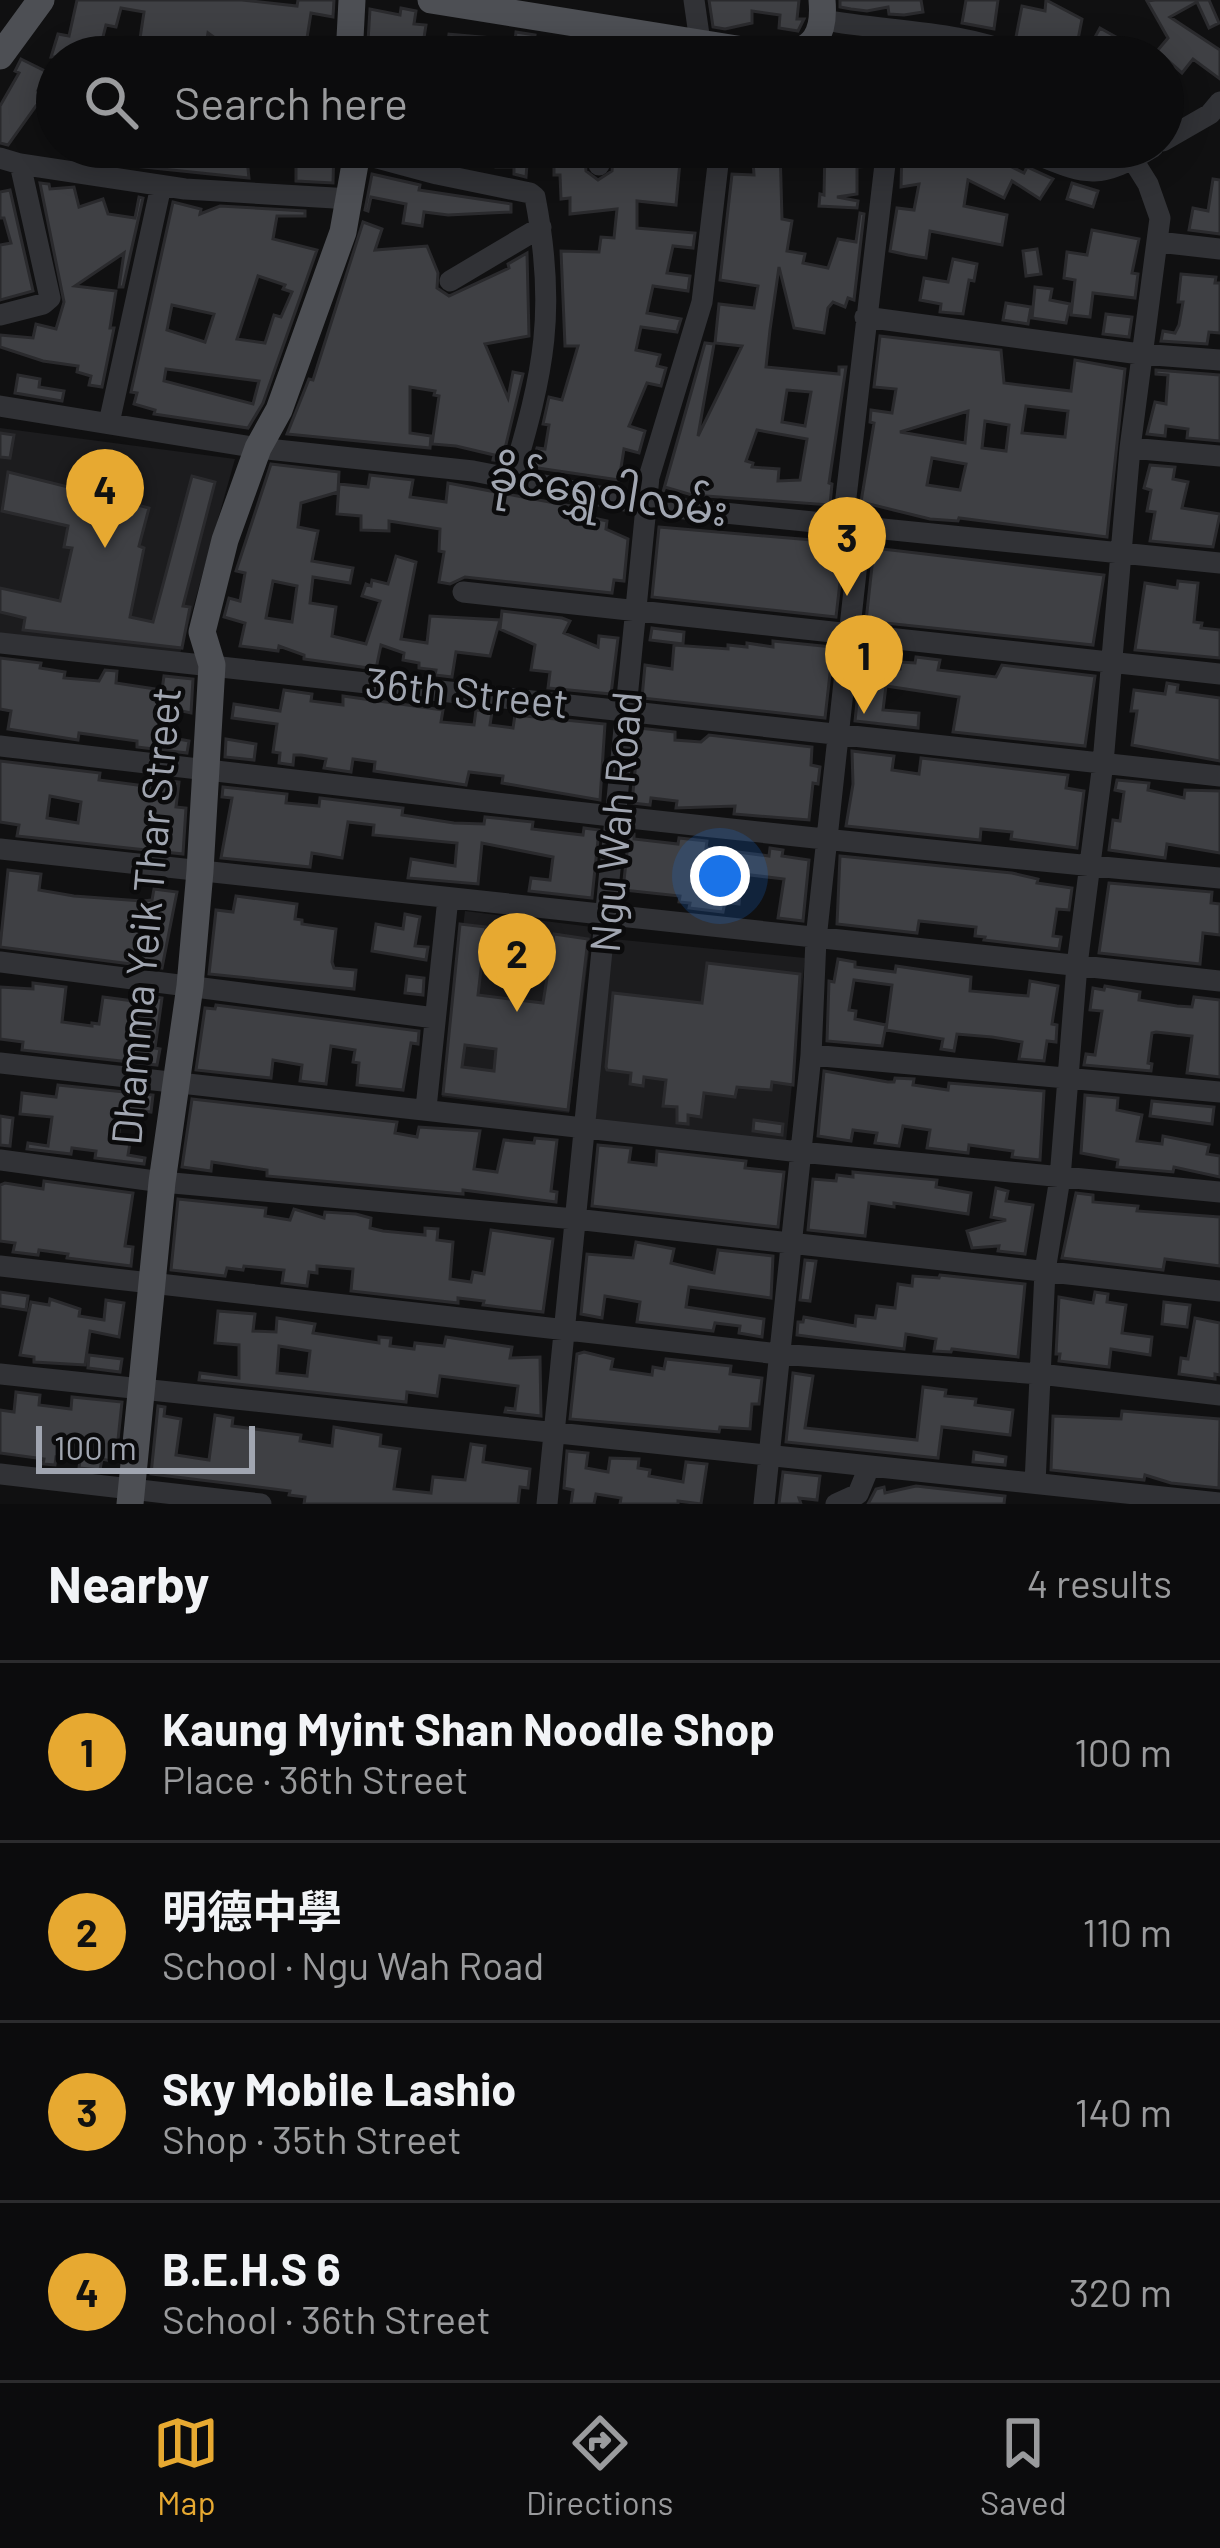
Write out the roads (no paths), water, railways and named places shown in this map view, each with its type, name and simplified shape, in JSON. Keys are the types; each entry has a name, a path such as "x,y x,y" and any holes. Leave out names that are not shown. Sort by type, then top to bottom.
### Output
{"main road":[{"path":"0,56 41,0"},
{"path":"350,36 352,0"},
{"path":"431,0 651,36"},
{"name":"Dhamma Yeik Thar Street","path":"132,1496 161,1182 190,986 200,872 212,665 202,632 258,448 279,410 343,232 355,168"}],"street":[{"path":"694,0 710,36"},
{"path":"823,10 942,36"},
{"path":"610,36 611,28"},
{"path":"1184,129 1219,108"},
{"path":"0,315 50,298 10,161"},
{"path":"52,168 161,186 351,199"},
{"path":"417,168 535,197 548,310 541,381 512,479"},
{"name":"Ngu Wah Road","path":"547,1504 645,505 649,477 702,302 718,168"},
{"path":"764,1504 811,1054 816,938 849,631 865,317 884,168"},
{"path":"1085,168 1098,172 1118,168"},
{"path":"1032,1490 1045,1271 1060,1178 1077,965 1103,763 1108,663 1140,354 1160,218 1138,168"},
{"path":"109,423 161,186"},
{"path":"450,281 541,227"},
{"path":"1158,242 1220,249"},
{"path":"865,317 1220,361"},
{"name":"ခိုင်ရွှေဝါလမ်း","path":"0,406 258,448 472,471 645,505 1220,563"},
{"path":"1130,448 1220,456"},
{"path":"463,592 1220,674"},
{"name":"36th Street","path":"0,643 1220,776"},
{"path":"0,746 617,819 1220,878"},
{"path":"0,849 1220,981"},
{"path":"426,1108 448,898"},
{"path":"0,962 435,1018"},
{"path":"811,1054 1220,1092"},
{"path":"0,1063 426,1108 585,1130 1220,1192"},
{"path":"0,1160 161,1182 575,1219 1220,1291"},
{"path":"0,1266 779,1354 1040,1374 1220,1395"},
{"path":"0,1374 869,1467 1032,1490 1220,1503"},
{"path":"836,1504 858,1494 869,1467"},
{"path":"0,1474 132,1496 261,1504"}],"place":[{"name":"B.E.H.S 6","path":"105,548"},
{"name":"Sky Mobile Lashio","path":"847,596"},
{"name":"Kaung Myint Shan Noodle Shop","path":"864,714"},
{"name":"明德中學","path":"517,1012"}]}
